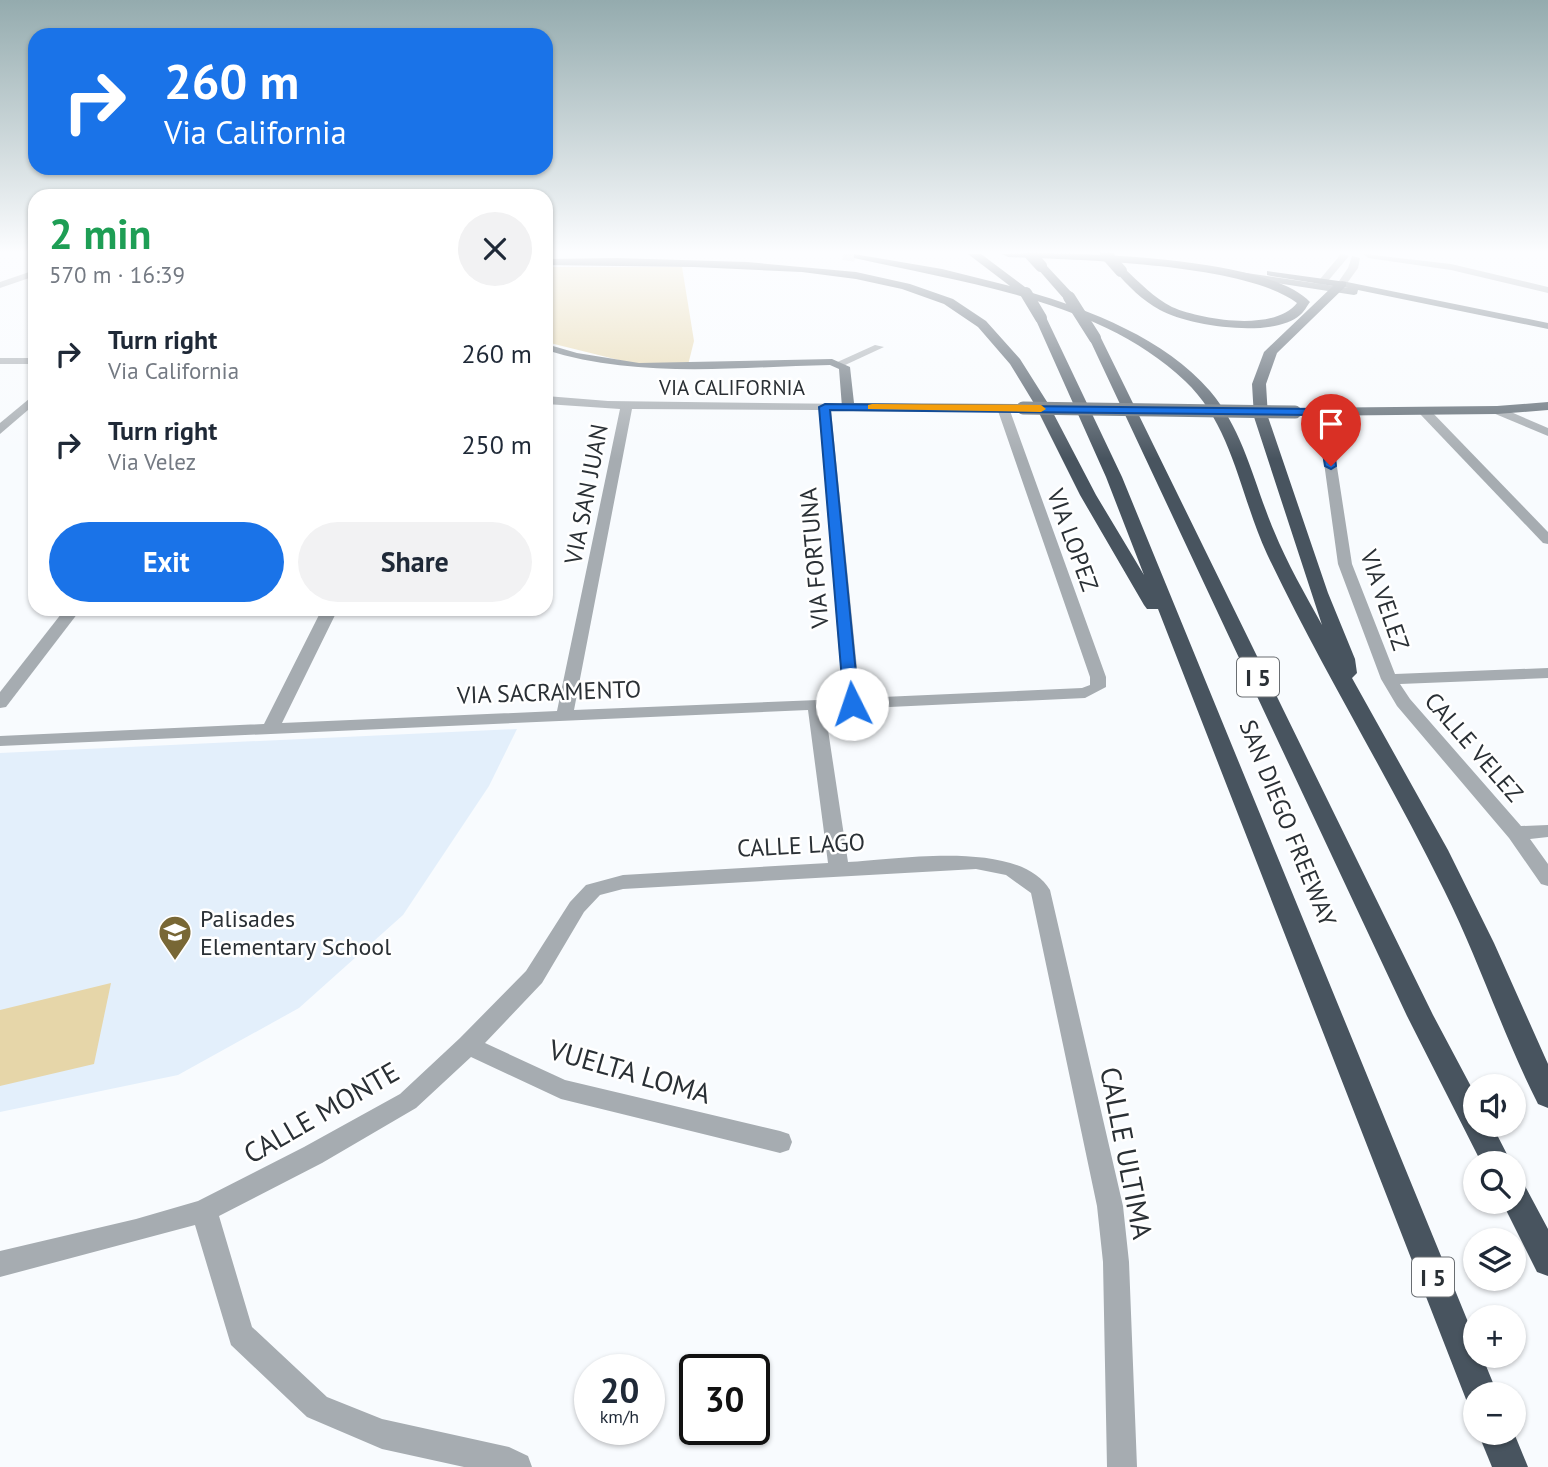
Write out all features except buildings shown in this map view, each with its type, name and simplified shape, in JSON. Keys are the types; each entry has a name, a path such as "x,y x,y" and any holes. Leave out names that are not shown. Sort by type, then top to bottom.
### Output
{"highway":[{"path":"979,322 997,340 1058,431 1087,493 1190,668"},
{"name":"SAN DIEGO FREEWAY","path":"1043,322 1114,477 1476,1382"},
{"name":"SAN DIEGO FREEWAY","path":"1085,322 1095,338 1414,1004 1463,1099"},
{"path":"1099,322 1125,333 1187,375 1210,397 1233,435 1268,538 1350,696 1458,893 1548,1096"},
{"path":"1223,322 1249,322"},
{"path":"1297,322 1271,352 1259,384 1261,417 1319,593 1345,659 1350,696"},
{"path":"1523,1214 1548,1261"},
{"path":"1501,1445 1510,1467"}],"main road":[{"path":"1526,322 1548,327"},
{"path":"553,349 575,356 639,366 839,364 844,367 848,407"},
{"name":"VIA CALIFORNIA","path":"848,407 1315,412 1497,410 1548,406"}],"street":[{"path":"839,364 879,347"},
{"path":"0,361 28,361"},
{"name":"VIA CALIFORNIA","path":"553,400 627,405 848,407"},
{"path":"0,430 28,404"},
{"name":"VIA SAN JUAN","path":"565,715 627,405"},
{"name":"VIA FORTUNA","path":"825,407 852,704"},
{"name":"VIA LOPEZ","path":"1003,408 1098,677 1098,687"},
{"path":"1497,410 1548,432"},
{"path":"1424,411 1548,540"},
{"name":"VIA VELEZ","path":"1315,412 1327,441 1345,564 1389,679"},
{"path":"0,703 68,616"},
{"path":"271,728 327,616"},
{"path":"1389,679 1548,673"},
{"name":"CALLE VELEZ","path":"1389,679 1403,702 1516,833 1548,879"},
{"name":"VIA SACRAMENTO","path":"0,741 1085,693 1098,687"},
{"path":"816,705 839,869"},
{"path":"1516,833 1548,831"},
{"name":"CALLE LAGO","path":"593,890 623,882 976,862 1013,869"},
{"name":"CALLE ULTIMA","path":"1013,869 1040,890 1110,1206 1116,1262 1122,1467"},
{"name":"CALLE MONTE","path":"0,1264 136,1231 204,1211 313,1155 408,1101 468,1045 534,977 577,907 593,890"},
{"name":"VUELTA LOMA","path":"468,1045 561,1088 780,1142"},
{"path":"204,1211 241,1335 317,1407 382,1434 509,1462 517,1467"}],"shaded area":[{"path":"553,322 691,322 694,341 688,365 639,365 553,344"},
{"name":"Palisades Elementary School","path":"517,729 489,786 403,915 299,1008 178,1075 0,1112 0,753"},
{"path":"111,983 94,1064 0,1086 0,1010"}],"slow traffic":[{"path":"872,407 1041,409"}],"place":[{"name":"Palisades Elementary School","path":"175,962"}],"route":[{"path":"852,704 825,407 1315,412 1327,441 1331,466"}]}
